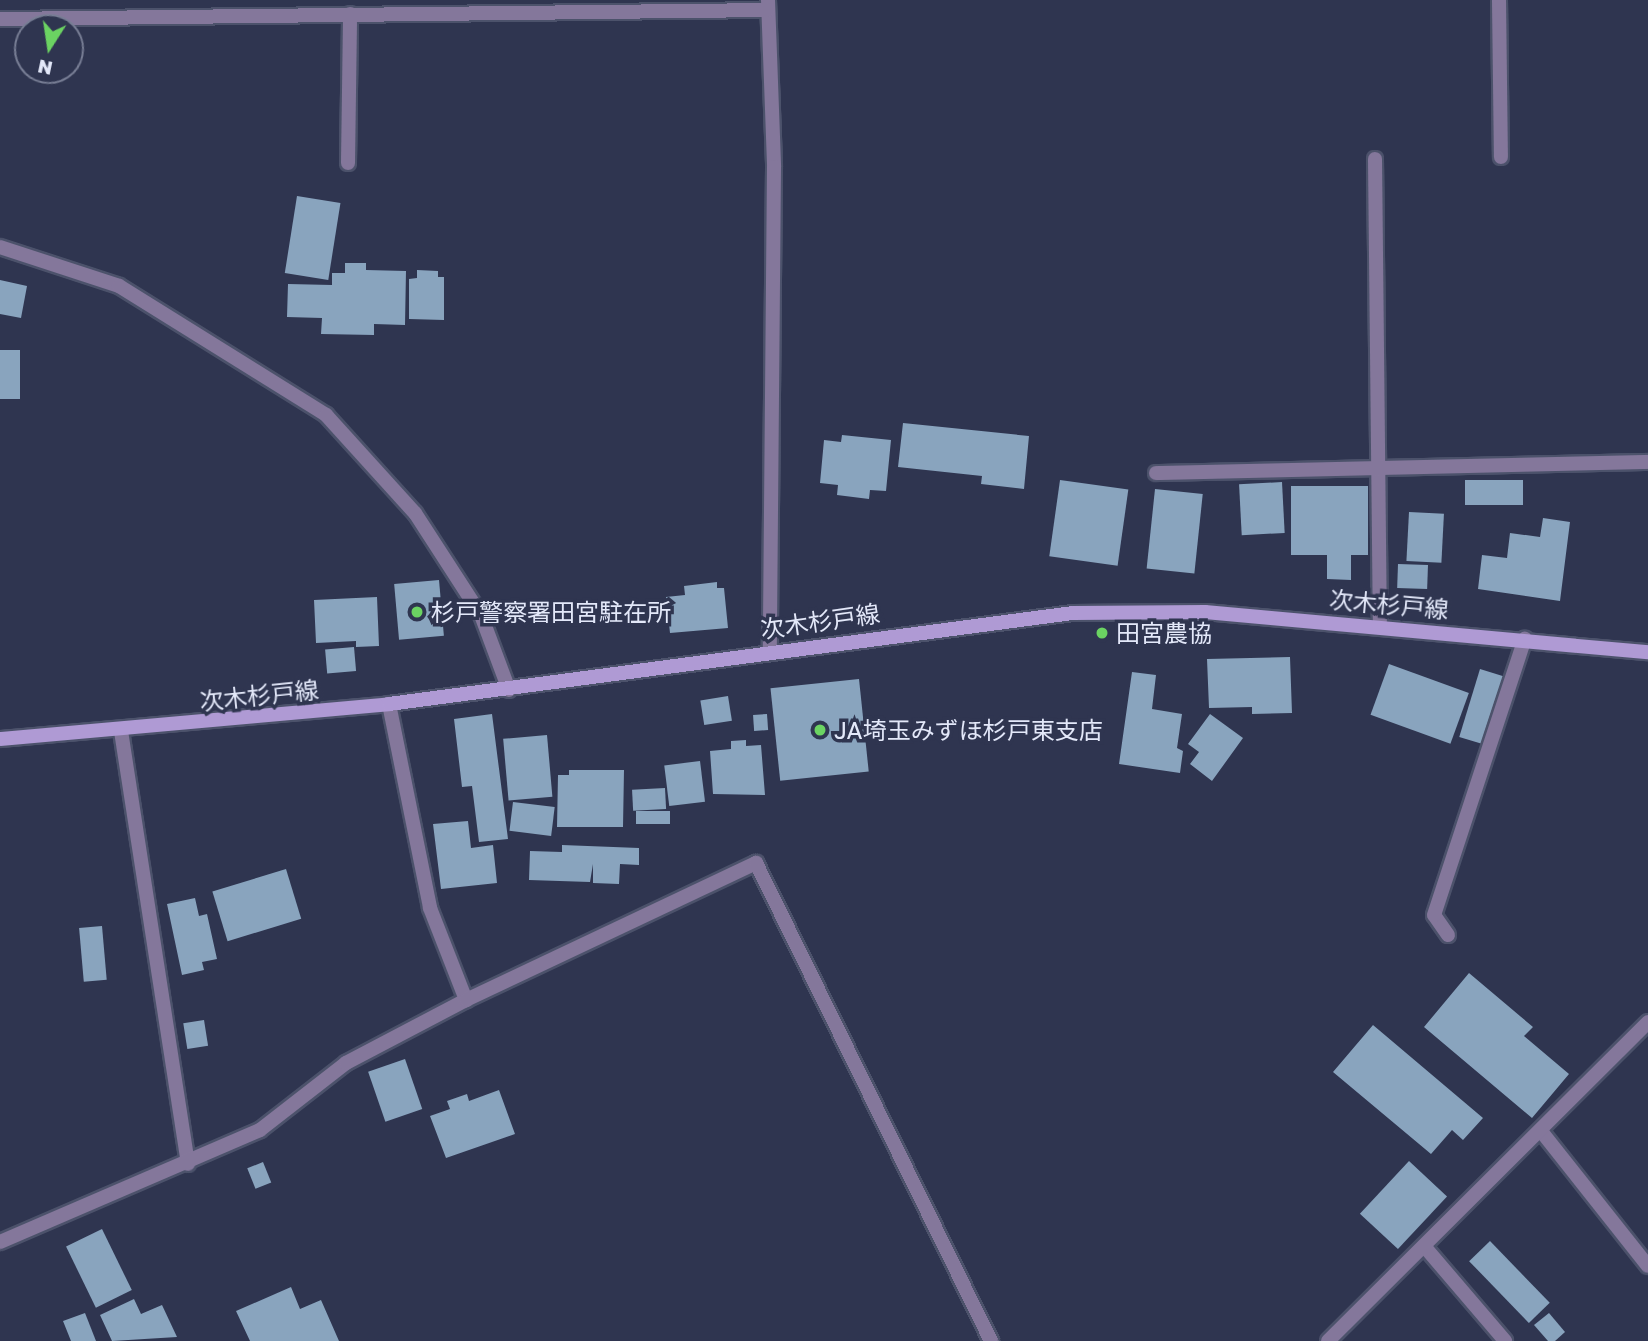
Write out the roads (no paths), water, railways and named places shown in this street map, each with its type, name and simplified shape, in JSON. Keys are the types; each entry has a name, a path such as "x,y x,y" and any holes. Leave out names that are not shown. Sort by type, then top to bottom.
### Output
{"main road":[{"name":"次木杉戸線","path":"0,739 121,732 509,690 770,650 1073,613 1206,612 1648,652"}],"street":[{"path":"1499,0 1501,157"},
{"path":"0,19 201,7 350,14 768,5 774,167 770,650"},
{"path":"348,163 350,14"},
{"path":"1376,159 1381,468 1380,626"},
{"path":"0,247 118,286 326,415 415,513 481,615 509,690"},
{"path":"1156,473 1648,462"},
{"path":"1448,935 1434,915 1525,639"},
{"path":"389,704 430,908 467,1000"},
{"path":"121,732 188,1164"},
{"path":"0,1242 188,1164 260,1130 346,1063 467,1000 756,863 991,1341"},
{"path":"1328,1341 1648,1022"},
{"path":"1541,1131 1647,1261"},
{"path":"1424,1246 1506,1341"}],"place":[{"name":"杉戸警察署田宮駐在所","path":"417,612"},
{"name":"田宮農協","path":"1102,633"},
{"name":"JA埼玉みずほ杉戸東支店","path":"820,730"}]}
